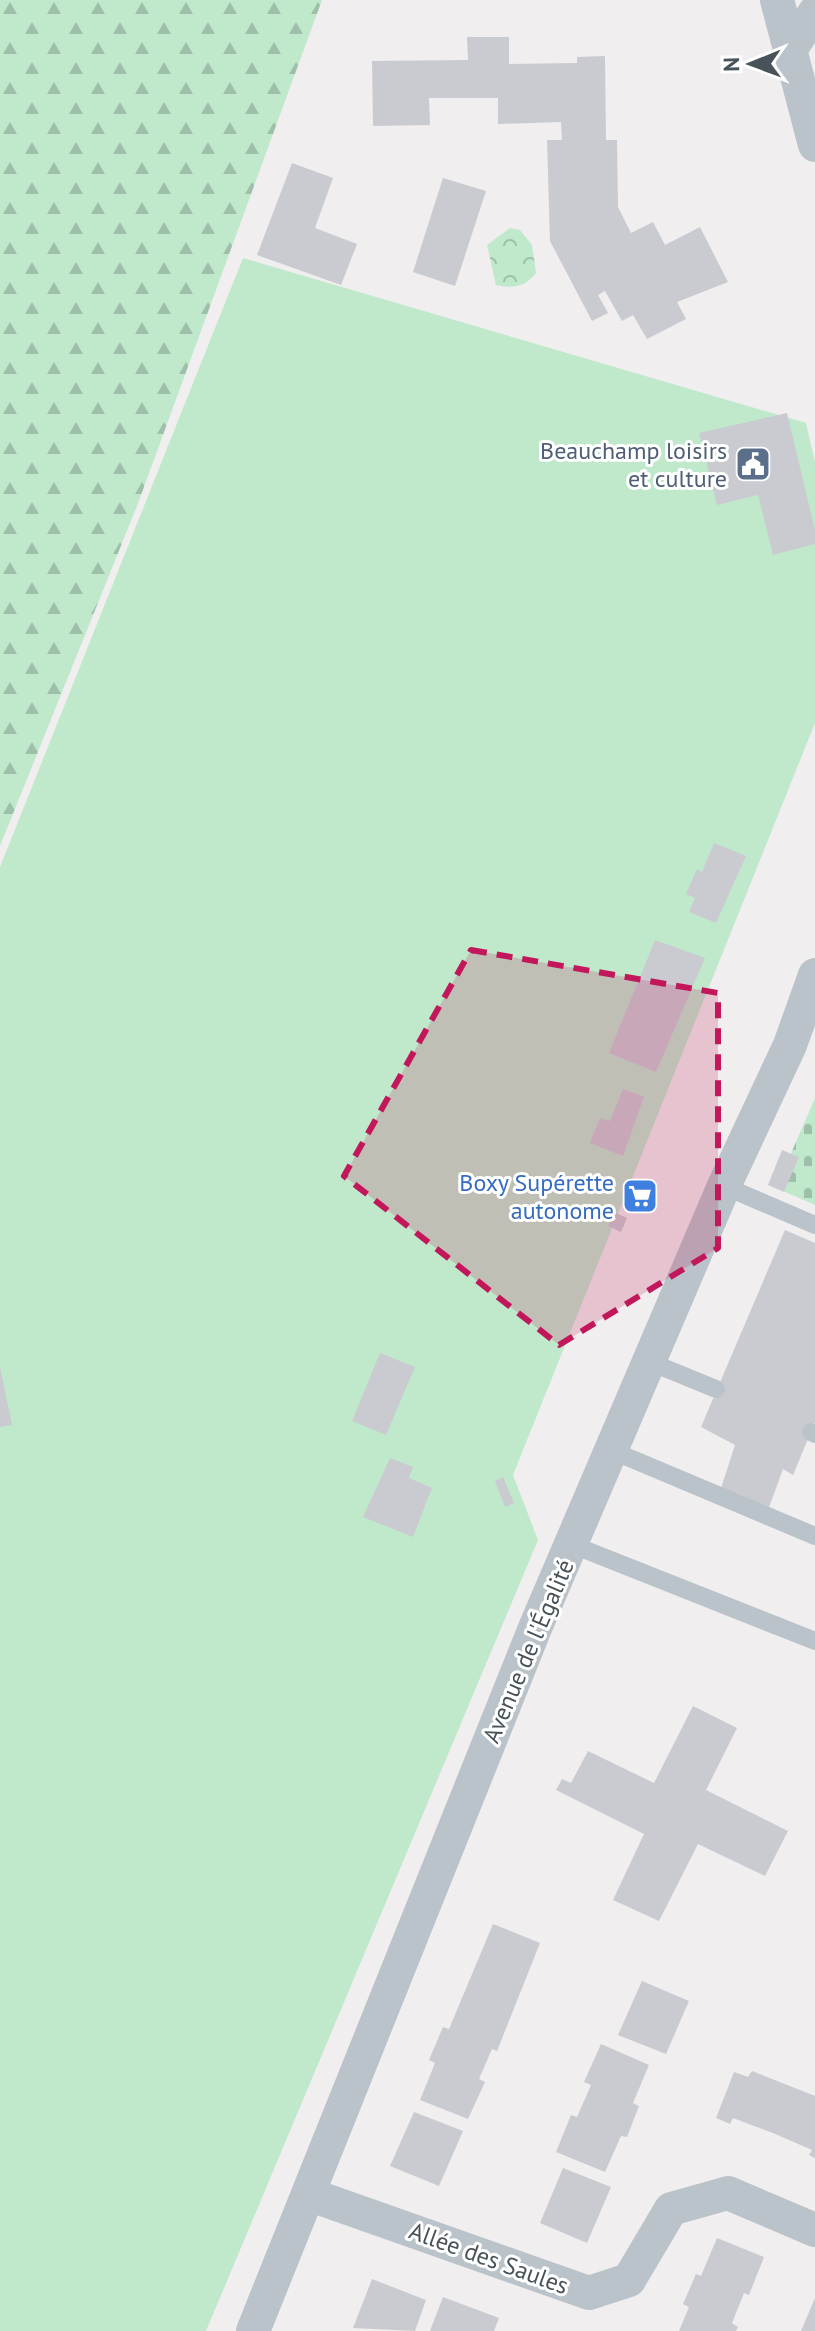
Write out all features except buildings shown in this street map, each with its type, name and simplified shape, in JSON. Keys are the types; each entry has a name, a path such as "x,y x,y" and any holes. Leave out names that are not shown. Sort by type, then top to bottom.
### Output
{"street":[{"path":"777,0 790,50 809,100 815,145"},
{"path":"790,50 815,12"},
{"name":"Avenue de l'Égalité","path":"253,2331 535,1628 724,1186 790,1045 815,975"},
{"name":"Allée des Saules","path":"308,2194 589,2293 629,2280 671,2209 728,2193 815,2230"}],"lane":[{"path":"724,1186 815,1225"},
{"path":"650,1362 716,1389"},
{"path":"613,1451 815,1536"},
{"path":"573,1545 815,1641"}],"highlighted area":[{"path":"471,950 718,993 718,1248 559,1345 344,1176"}],"green space":[{"path":"0,0 322,0 137,506 0,846"},
{"path":"510,228 520,230 532,245 536,273 523,284 508,287 496,285 487,245"},
{"path":"243,258 806,423 815,462 815,723 513,1475 538,1540 206,2331 0,2331 0,867"},
{"path":"815,1098 815,1205 776,1188"}],"place":[{"name":"Beauchamp loisirs et culture","path":"753,464"},
{"name":"Boxy Supérette autonome","path":"640,1196"}]}
